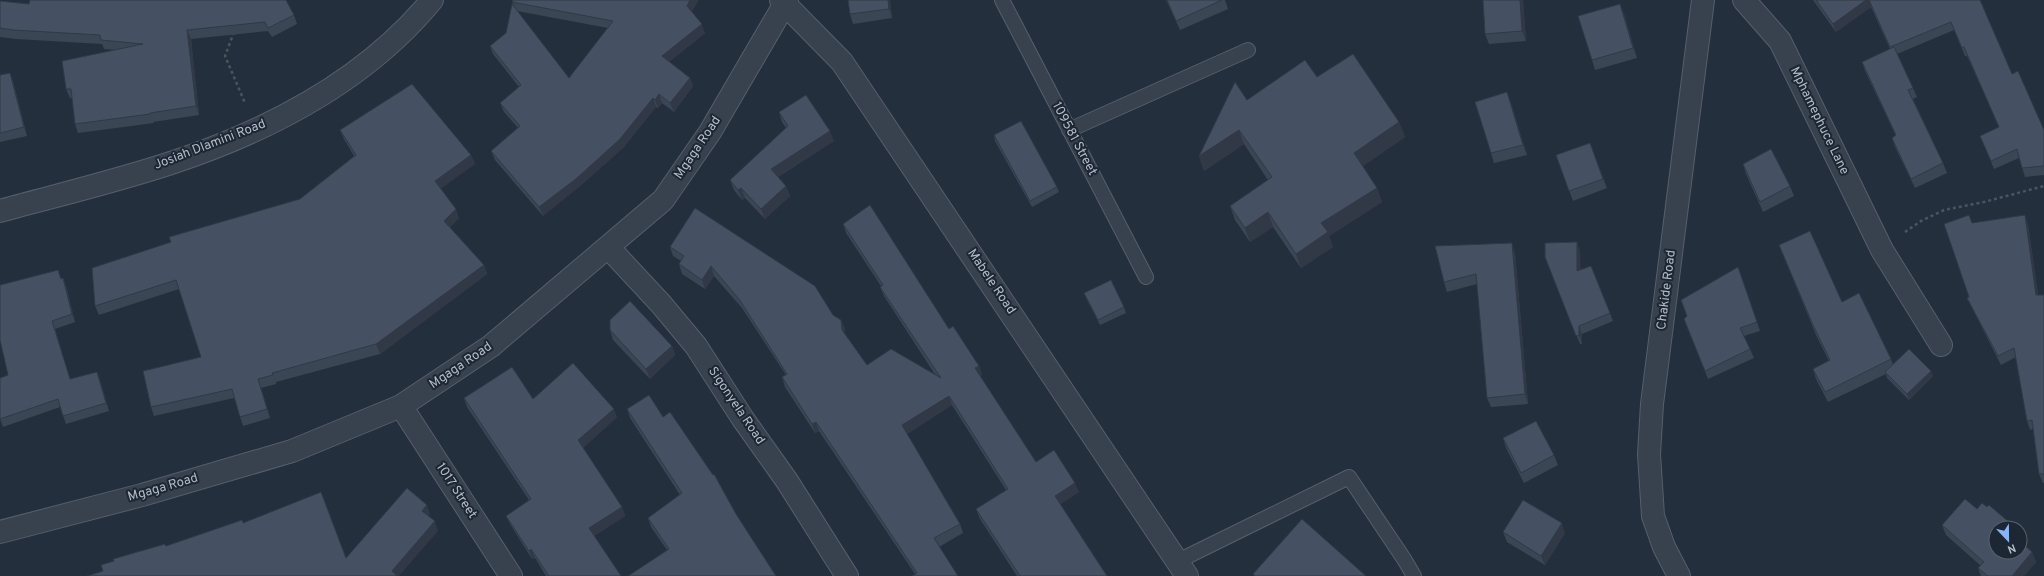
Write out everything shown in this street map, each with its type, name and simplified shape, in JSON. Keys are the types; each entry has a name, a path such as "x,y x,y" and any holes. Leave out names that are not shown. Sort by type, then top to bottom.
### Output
{"street":[{"name":"Josiah Dlamini Road","path":"0,211 175,162 256,129 327,92 379,55 432,0"},
{"name":"Chakide Road","path":"1679,576 1664,547 1653,516 1649,454 1654,388 1703,0"},
{"name":"Mphamephuce Lane","path":"1744,0 1780,41 1882,250 1941,345"},
{"name":"Mgaga Road","path":"0,532 142,495 292,451 401,406 491,346 663,200 710,132 784,1"},
{"name":"Mabele Road","path":"784,1 842,62 1182,568"},
{"name":"Sigonyela Road","path":"608,247 661,304 696,346 743,419 787,480 847,576"},
{"name":"1017 Street","path":"401,406 511,576"}],"lane":[{"name":"109581 Street","path":"1002,0 1146,277"},
{"path":"1069,130 1248,50"},
{"path":"1182,568 1349,477 1414,576"}],"path":[{"path":"235,28 224,56 256,129"},
{"path":"1882,250 1921,221 1944,210 1984,202 2044,186"}],"building":[{"path":"30,0 286,0 294,15 268,28 265,22 187,30 196,106 75,124 71,89 66,89 62,61 143,44 101,40 100,35 0,28 0,1 29,4"},
{"path":"513,0 690,0 687,6 702,24 662,56 690,78 670,103 659,94 655,100 653,98 620,139 577,178 539,207 491,151 520,126 500,103 521,85 490,46 506,33 512,4 569,78 613,21 512,2"},
{"path":"848,0 888,0 889,9 850,14"},
{"path":"1167,0 1222,0 1176,21"},
{"path":"1483,0 1520,0 1522,31 1485,34"},
{"path":"1816,0 1866,0 1833,24"},
{"path":"1869,0 1980,0 2012,74 2018,71 2044,130 2044,166 2022,168 2017,149 1991,161 1980,136 1999,127 1964,47 1962,48 1951,22 1890,47"},
{"path":"1620,4 1633,48 1592,60 1578,16"},
{"path":"1894,47 1913,88 1908,90 1943,163 1911,179 1892,138 1896,135 1862,62"},
{"path":"1353,54 1399,122 1354,153 1377,188 1321,223 1328,232 1296,254 1268,212 1245,228 1230,206 1272,177 1239,130 1199,156 1235,82 1247,100 1305,60 1317,77"},
{"path":"10,73 24,127 0,133 0,75"},
{"path":"412,84 471,155 435,181 456,209 444,221 484,265 376,344 272,373 273,375 258,379 267,409 240,417 232,389 151,407 143,371 201,357 176,280 95,306 92,268 171,242 169,237 300,199 356,155 340,130"},
{"path":"1507,92 1523,145 1491,153 1475,102"},
{"path":"806,95 830,131 771,169 786,186 761,209 741,188 738,190 730,180 788,126 779,112"},
{"path":"1021,121 1057,187 1030,201 994,135"},
{"path":"1590,143 1603,179 1569,191 1556,155"},
{"path":"1771,149 1790,186 1760,202 1743,164"},
{"path":"870,205 949,329 953,326 979,366 975,368 1036,462 1054,450 1075,483 1055,496 1107,576 1020,576 976,509 1008,489 949,396 902,425 960,524 934,538 958,576 912,576 917,573 816,422 812,424 782,377 787,374 739,299 711,266 702,280 679,264 684,256 670,247 695,208 815,286 833,315 841,320 842,330 867,365 891,349 941,378 880,287 883,285 843,224"},
{"path":"1969,215 1972,223 2025,215 2036,295 2044,295 2044,474 2039,474 2032,420 2027,421 2014,348 1998,356 1967,298 1969,297 1944,224"},
{"path":"1810,231 1842,302 1859,293 1891,359 1825,392 1813,369 1830,360 1813,325 1779,245"},
{"path":"1577,242 1577,271 1591,266 1610,313 1579,326 1579,335 1576,336 1545,257 1545,243"},
{"path":"1512,243 1525,394 1487,398 1476,274 1444,282 1435,246"},
{"path":"1738,267 1757,322 1740,328 1750,349 1705,371 1684,319 1687,316 1681,300"},
{"path":"58,270 61,279 63,278 72,314 52,321 70,379 97,372 106,403 63,416 58,399 0,419 0,378 8,375 0,340 0,285"},
{"path":"1111,280 1124,307 1098,320 1084,293"},
{"path":"630,301 672,346 646,369 610,330 610,320"},
{"path":"1909,349 1931,371 1907,394 1885,372"},
{"path":"573,363 614,409 578,440 622,507 589,528 621,576 549,576 531,549 529,551 506,516 531,499 464,398 512,367 533,399"},
{"path":"649,395 663,417 670,412 713,475 714,474 736,514 776,576 628,576 669,549 648,518 682,493 627,409"},
{"path":"1536,421 1554,455 1521,473 1503,438"},
{"path":"407,488 427,505 422,511 435,521 392,571 397,576 87,576 103,571 101,565 114,561 113,559 165,544 166,546 242,520 243,523 321,492 346,558"},
{"path":"1965,499 1977,509 1982,503 1987,507 1989,505 2007,520 1988,520 1988,560 2025,560 2012,576 1988,576 1978,568 1984,562 1942,525"},
{"path":"1523,500 1562,523 1541,556 1503,532"},
{"path":"1302,519 1366,576 1255,576 1253,574"},
{"path":"2028,548 2032,552 2028,557"}]}
